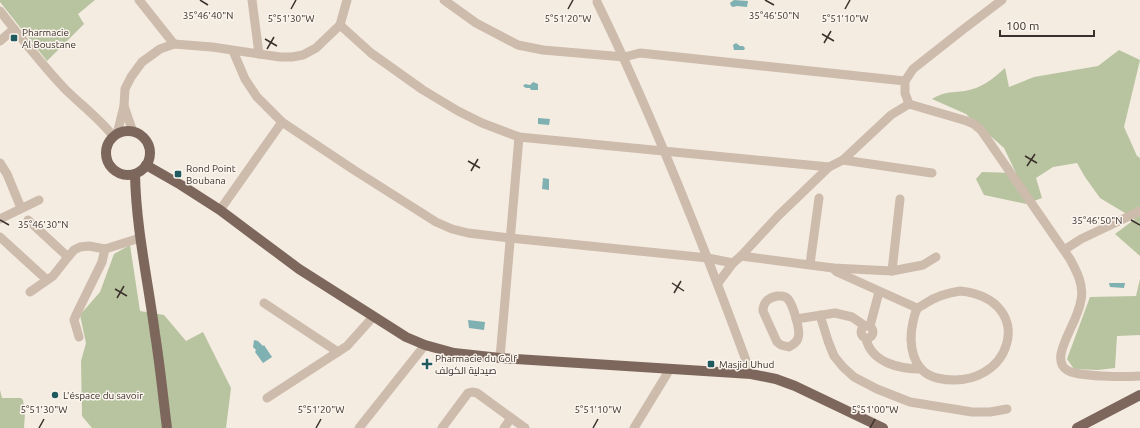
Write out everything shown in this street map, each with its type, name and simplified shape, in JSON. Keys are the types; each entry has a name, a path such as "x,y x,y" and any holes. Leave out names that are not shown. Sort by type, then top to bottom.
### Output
{"main road":[{"path":"125,131 133,132 139,134 144,139 150,151 147,162 140,171 129,174 113,169 108,164 106,149 108,142 115,135 125,131"},
{"path":"147,162 220,210 299,269 406,337 425,345 454,353 500,358 751,374 776,378 883,428"},
{"path":"129,174 135,198 167,428"},
{"path":"1077,428 1140,395"}],"street":[{"path":"140,0 174,44"},
{"path":"252,0 259,54"},
{"path":"0,11 43,65 115,135 124,106 125,89 131,77 142,62 160,49 174,44 292,57 304,55 316,48 340,25 347,0"},
{"path":"444,0 476,23 518,45 543,50 624,57 640,53 905,81"},
{"path":"909,104 905,93 905,81 913,69 1002,0"},
{"path":"598,2 624,57 664,150 718,283 751,374"},
{"path":"340,25 371,53 423,90 482,123 519,137 829,167"},
{"path":"0,41 14,29"},
{"path":"233,51 245,79 257,97 282,122 436,222 452,229 468,233 708,258 733,263"},
{"path":"718,283 733,263 778,216 829,167 843,160 891,115 909,104 968,121 981,130 1076,269 1082,288 1081,300 1062,353 1061,362 1063,366 1071,372 1116,377 1140,376"},
{"path":"124,106 133,132"},
{"path":"220,210 282,122"},
{"path":"500,358 519,137"},
{"path":"843,160 932,173"},
{"path":"0,163 7,174 22,208"},
{"path":"810,264 819,198"},
{"path":"892,271 900,199"},
{"path":"0,219 39,200"},
{"path":"1064,250 1081,239 1140,211"},
{"path":"28,220 68,257"},
{"path":"0,237 47,280"},
{"path":"30,292 47,280 58,270 74,250 80,247 89,246 105,248 140,238"},
{"path":"79,337 74,320 77,311 102,262 105,248"},
{"path":"741,256 833,268 892,271 923,265 936,257"},
{"path":"833,268 837,272 879,292 918,308"},
{"path":"879,292 867,326 861,329 860,333 862,337 866,339 868,347 881,359 901,368 921,369 936,378 957,379 981,374 998,362 1007,347 1008,327 1006,320 994,303 977,294 960,291 948,292 937,296 918,308 913,320 911,344 914,357 921,369"},
{"path":"783,296 790,300 796,319 799,330 796,343 789,346 780,345 774,337 763,311 764,304 771,297 783,296"},
{"path":"264,303 338,352"},
{"path":"796,319 820,314 835,313 846,315 867,326"},
{"path":"820,314 828,341 838,362 854,377 877,389 910,402 972,412 990,412 1007,409"},
{"path":"267,398 350,343 373,317"},
{"path":"359,428 425,345"},
{"path":"638,427 670,369"},
{"path":"442,428 470,392 476,393 525,428"},
{"path":"504,428 511,418"}],"green space":[{"path":"0,0 95,0 78,14 84,24 47,61 0,2"},
{"path":"1119,50 1140,60 1124,127 1137,156 1140,158 1140,256 1115,234 1135,219 1100,198 1077,163 1053,167 1036,178 1042,198 1026,204 984,195 976,179 982,172 1016,173 1004,148 966,114 932,99 944,93 977,88 992,79 1005,68 1009,87 1034,77 1098,66"},
{"path":"130,245 140,311 164,315 186,341 203,332 231,388 226,428 92,428 82,416 81,361 86,343 80,315 100,292 114,254"},
{"path":"1140,279 1140,335 1117,336 1115,368 1098,370 1074,369 1067,359 1090,297 1136,296"},
{"path":"0,390 2,398 21,398 23,400 25,413 24,428 0,428"}],"water":[{"path":"734,0 748,1 747,7 731,6 730,3"},
{"path":"736,43 743,46 745,48 744,50 734,50 733,45"},
{"path":"533,82 538,84 538,90 531,90 530,88 523,86 525,84 530,85"},
{"path":"538,118 550,119 549,125 538,124"},
{"path":"543,178 549,179 549,190 542,189"},
{"path":"1109,283 1125,283 1124,288 1110,287"},
{"path":"468,320 485,322 484,330 469,328"},
{"path":"254,340 258,341 263,346 264,345 272,357 263,363 253,347"}],"place":[{"name":"Pharmacie Al Boustane","path":"14,38"},
{"name":"Rond Point Boubana","path":"178,174"},
{"name":"Pharmacie du Golf صيدلية الكولف","path":"427,364"},
{"name":"Masjid Uhud","path":"711,364"},
{"name":"L'éspace du savoir","path":"55,395"}]}
